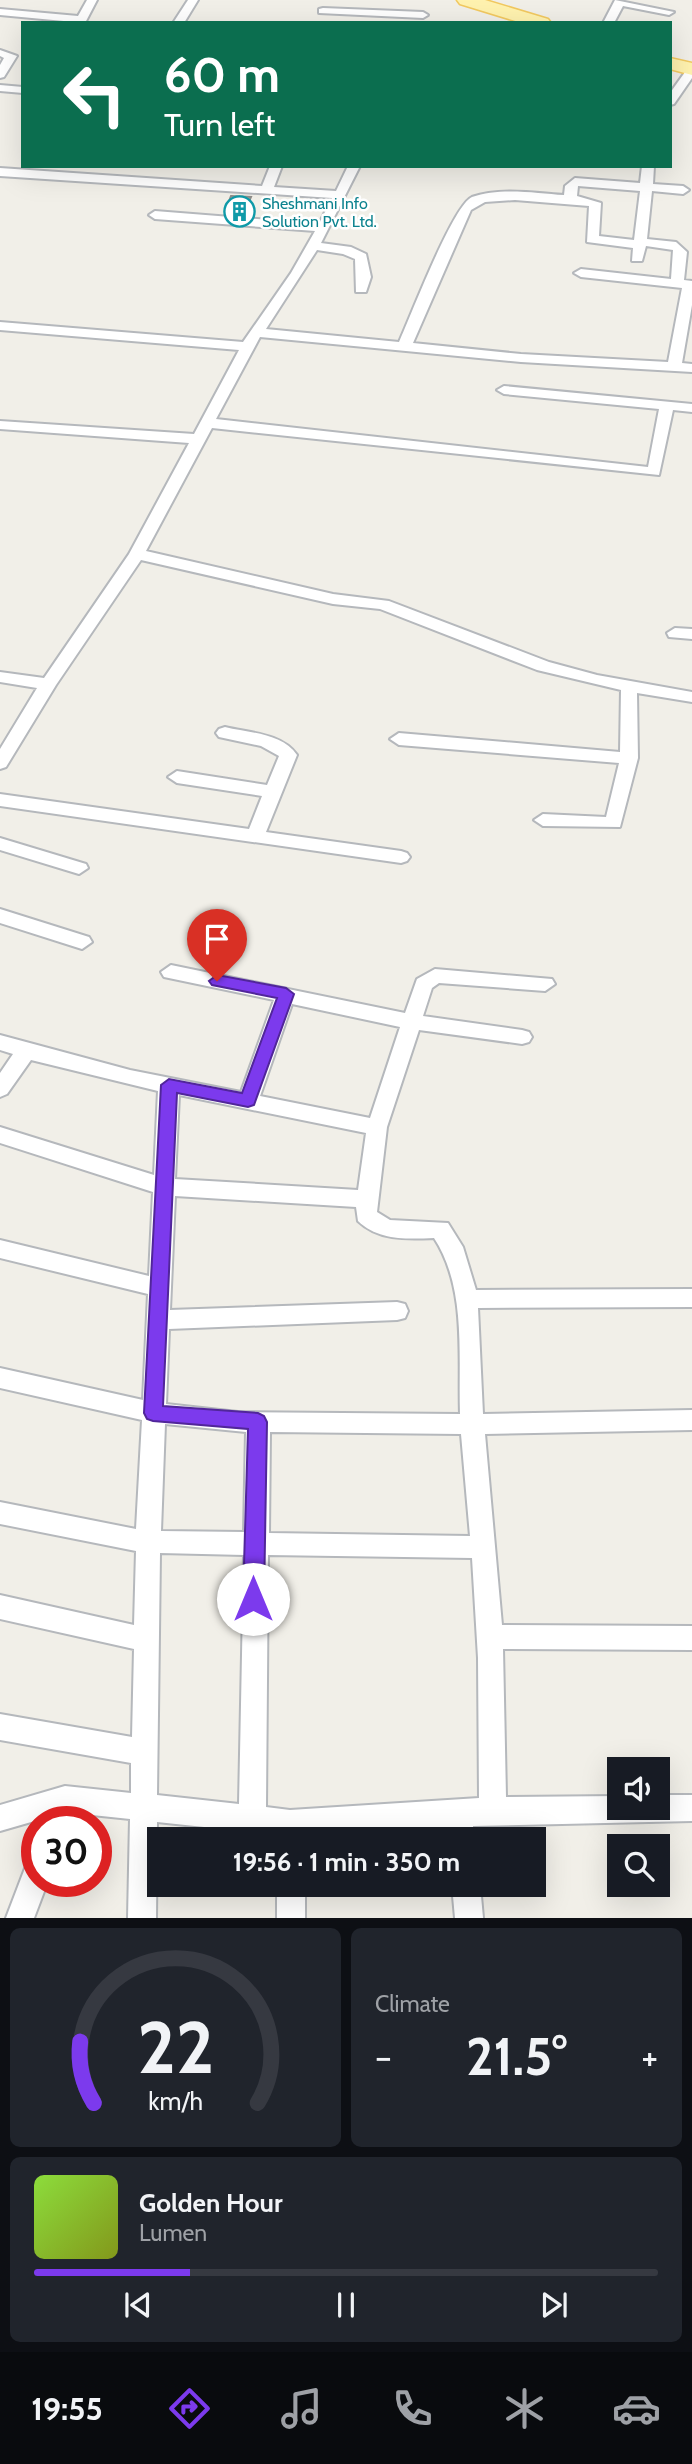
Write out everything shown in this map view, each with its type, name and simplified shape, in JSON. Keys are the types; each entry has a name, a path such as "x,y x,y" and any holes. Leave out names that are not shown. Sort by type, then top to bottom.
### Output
{"main road":[{"path":"466,0 535,21"},
{"path":"486,0 554,21"},
{"path":"672,57 692,63"},
{"path":"672,64 692,70"}],"street":[{"path":"0,12 80,21 92,0"},
{"path":"179,21 193,0"},
{"path":"323,10 421,19 430,0"},
{"path":"609,21 620,1 669,12"},
{"path":"0,53 11,58 0,75"},
{"path":"672,95 692,70"},
{"path":"0,88 21,90"},
{"path":"267,190 275,168"},
{"path":"0,763 48,684 137,554 256,332 282,301 324,228 353,168"},
{"path":"639,249 648,168"},
{"path":"0,172 340,195"},
{"path":"570,200 571,187 575,182 683,190"},
{"path":"404,346 457,225 466,208 474,200 495,197 570,200 597,205 592,239 620,250 675,246 681,250 686,284 674,367"},
{"path":"155,215 324,228"},
{"path":"313,246 346,250 360,257 364,277 361,289"},
{"path":"581,273 686,284"},
{"path":"0,326 248,347"},
{"path":"256,332 521,358 692,368"},
{"path":"505,390 692,408"},
{"path":"209,423 654,472 667,405"},
{"path":"0,425 200,439"},
{"path":"137,554 333,599 383,604 543,666 629,687 692,697"},
{"path":"0,677 48,684"},
{"path":"543,820 614,823 629,758 629,687"},
{"path":"225,733 283,749 288,755 287,763 254,838"},
{"path":"399,739 629,758"},
{"path":"177,778 275,792"},
{"path":"0,800 401,857"},
{"path":"0,845 79,868"},
{"path":"0,916 82,942"},
{"path":"171,972 412,1022 522,1037"},
{"path":"493,1811 490,1637 472,1424 466,1299 453,1243 440,1229 385,1228 373,1224 366,1215 377,1127 424,984 435,976 545,984"},
{"path":"248,1100 286,994"},
{"path":"0,1042 26,1051 169,1085 377,1127"},
{"path":"0,1089 26,1051"},
{"path":"142,1918 148,1542 169,1085"},
{"path":"0,1135 164,1187 368,1199"},
{"path":"0,1249 159,1287"},
{"path":"466,1299 692,1298"},
{"path":"157,1320 397,1311"},
{"path":"0,1378 153,1413 258,1422 472,1424 692,1420"},
{"path":"252,1821 253,1544 258,1422"},
{"path":"0,1513 148,1542 484,1547"},
{"path":"0,1607 146,1640"},
{"path":"490,1637 692,1638"},
{"path":"0,1727 144,1752"},
{"path":"112,1809 142,1808 252,1821 275,1827"},
{"path":"425,1827 459,1826 493,1811 692,1808"},
{"path":"0,1818 21,1815"},
{"path":"19,1918 27,1897"},
{"path":"291,1897 292,1918"},
{"path":"467,1897 469,1918"}],"building":[{"path":"231,196 251,197 247,206 228,204"}],"place":[{"name":"Sheshmani Info Solution Pvt. Ltd.","path":"239,212"}],"route":[{"path":"217,981 286,994 248,1100 169,1085 153,1413 258,1422 253,1599"}]}
